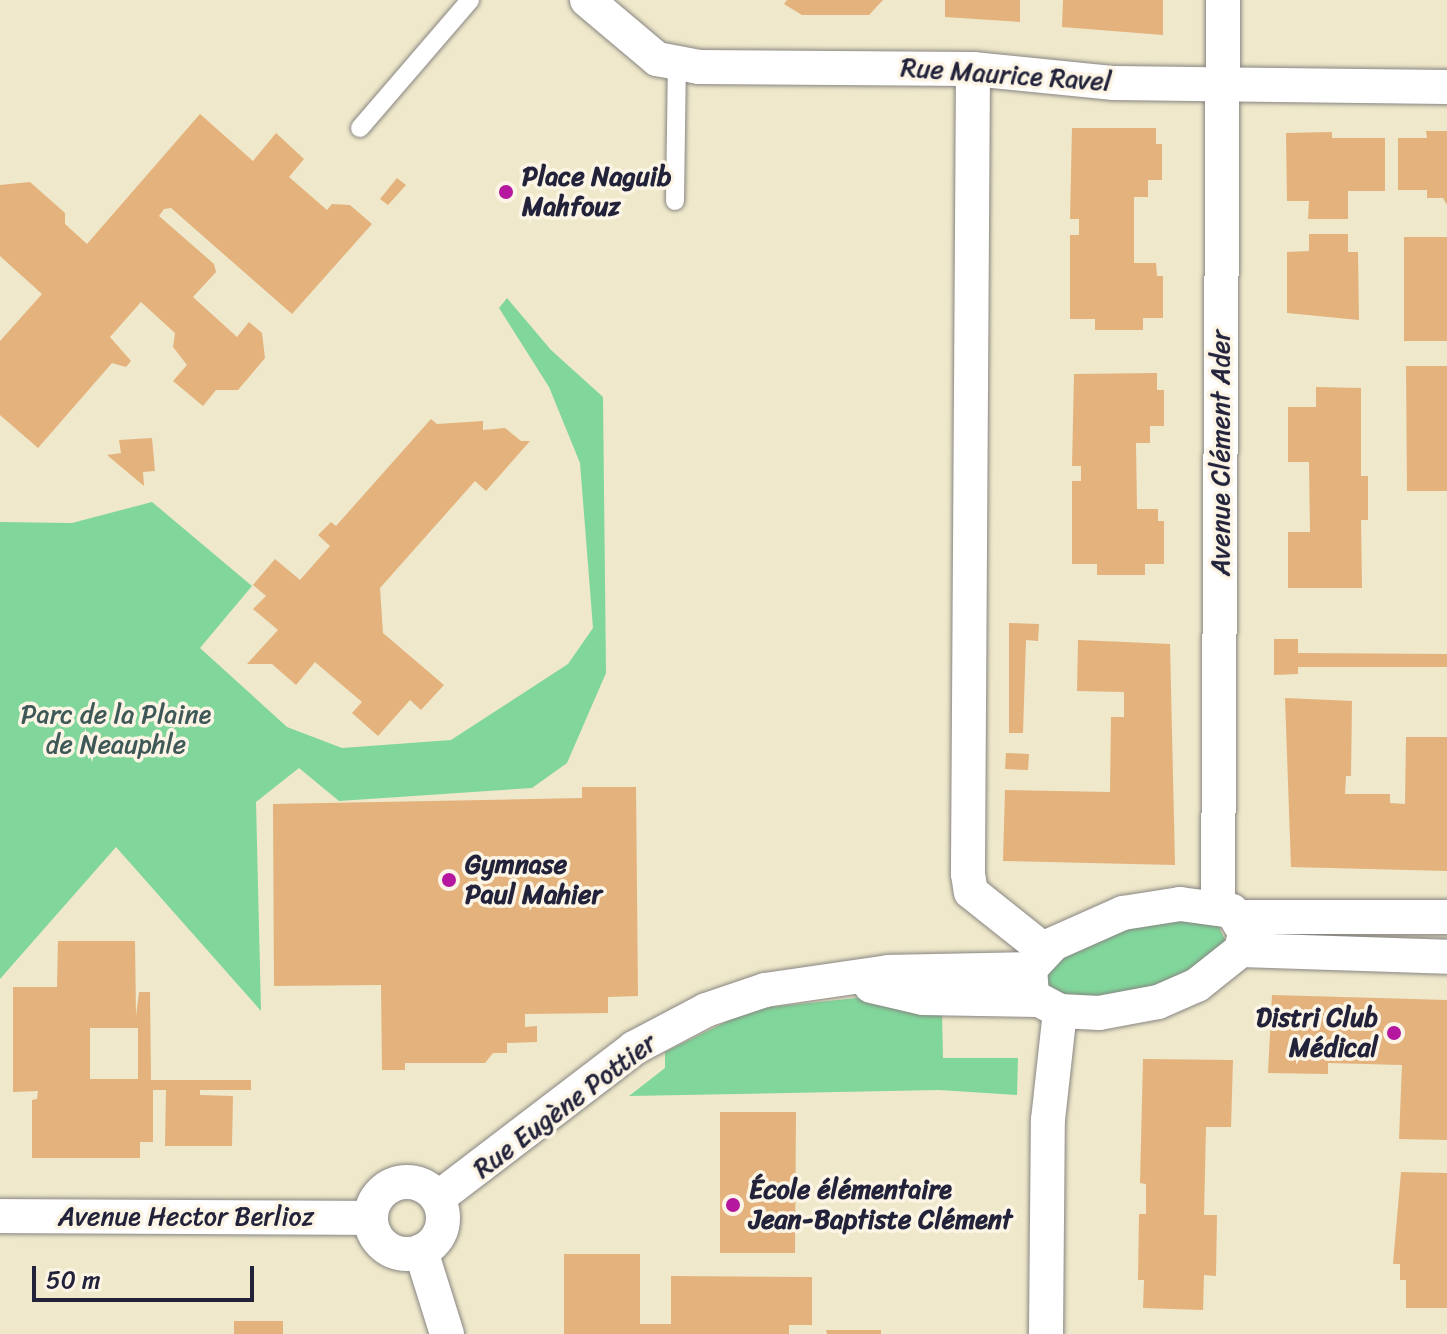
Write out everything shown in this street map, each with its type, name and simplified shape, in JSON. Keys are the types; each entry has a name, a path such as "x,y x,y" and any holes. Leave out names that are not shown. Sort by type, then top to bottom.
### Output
{"street":[{"name":"Rue Maurice Ravel","path":"587,0 641,48 677,64 973,69 1114,83 1447,87"},
{"name":"Avenue Clément Ader","path":"1223,0 1236,927"},
{"path":"973,69 968,874 971,892 1043,982"},
{"path":"1046,1334 1048,1120 1043,982 1080,928 1123,913 1166,905 1236,927 1447,957"},
{"path":"1236,927 1447,917"},
{"name":"Rue Eugène Pottier","path":"438,1198 634,1048 706,1010 765,990 889,972 1043,982 1099,1013 1158,1002 1197,985 1236,927"},
{"path":"397,1183 420,1184 438,1198 443,1222 439,1234 421,1251 388,1248 371,1218 378,1196 397,1183"},
{"name":"Avenue Hector Berlioz","path":"0,1216 371,1218"},
{"path":"421,1251 447,1334"}],"lane":[{"path":"360,128 470,0"},
{"path":"675,201 677,64"},
{"path":"1236,927 1447,933"}],"green space":[{"name":"Parc de la Plaine de Neauphle","path":"507,298 551,350 603,397 606,673 567,763 532,788 339,801 299,768 256,802 261,1011 116,847 0,979 0,522 72,523 152,502 252,586 200,648 287,727 342,748 451,740 568,664 593,628 580,463 549,387 499,308"},
{"path":"1180,920 1218,925 1226,942 1201,966 1141,991 1076,999 1051,991 1045,978 1054,961 1118,929"},
{"path":"875,996 942,1013 943,1058 1018,1058 1017,1095 939,1090 629,1096 665,1068 665,1052 752,1009"}],"building":[{"path":"787,0 883,0 869,15 802,15 784,4"},
{"path":"945,0 1020,0 1020,22 945,17"},
{"path":"1063,0 1163,0 1163,35 1062,27"},
{"path":"200,114 253,161 276,133 304,159 289,177 327,210 332,204 350,205 372,224 292,314 171,208 164,209 159,216 214,264 216,272 193,297 237,337 249,322 262,333 265,358 238,390 216,390 203,406 173,381 187,365 173,347 175,333 141,302 110,337 131,361 126,367 112,363 38,448 0,415 0,341 42,294 0,256 0,185 30,182 65,213 65,224 87,244"},
{"path":"1072,128 1156,128 1156,144 1162,144 1162,180 1148,180 1148,197 1134,197 1134,263 1156,263 1157,276 1163,276 1163,318 1143,318 1143,330 1095,330 1095,319 1070,319 1070,235 1079,235 1079,219 1070,219"},
{"path":"1426,131 1447,131 1447,205 1443,198 1427,198 1427,190 1398,190 1398,138 1427,138"},
{"path":"1332,132 1332,138 1385,138 1385,191 1348,191 1348,219 1308,219 1309,201 1287,201 1286,133"},
{"path":"397,178 406,185 388,205 380,199"},
{"path":"1309,234 1348,234 1348,252 1358,252 1359,320 1287,313 1287,252 1309,251"},
{"path":"1404,237 1447,237 1447,341 1404,341"},
{"path":"1406,366 1447,366 1447,491 1407,491"},
{"path":"1157,373 1157,390 1164,390 1164,426 1150,426 1150,443 1136,443 1137,509 1158,509 1158,521 1164,521 1164,564 1145,564 1145,575 1097,575 1097,564 1072,564 1072,481 1081,481 1081,466 1072,466 1074,374"},
{"path":"1316,387 1361,388 1361,476 1368,476 1368,520 1361,520 1362,588 1288,588 1288,532 1310,532 1309,462 1288,462 1288,407 1316,407"},
{"path":"431,419 437,424 483,421 483,430 505,428 521,441 530,441 486,491 475,481 380,588 383,633 444,685 421,710 410,700 378,736 352,713 362,702 315,662 296,685 272,664 247,664 278,630 253,609 266,596 253,585 275,559 300,580 330,546 318,535 331,522 336,526"},
{"path":"152,438 155,471 143,472 144,486 107,455 121,453 119,440"},
{"path":"1009,623 1039,624 1038,641 1026,640 1023,733 1009,733"},
{"path":"1274,639 1298,639 1298,653 1447,654 1447,667 1298,667 1298,674 1274,675"},
{"path":"1078,640 1170,644 1175,865 1003,861 1005,790 1110,792 1111,717 1124,717 1124,692 1077,691"},
{"path":"1285,698 1352,701 1351,776 1346,776 1345,794 1390,794 1390,803 1405,804 1406,737 1447,737 1447,871 1291,867"},
{"path":"1006,753 1029,754 1028,770 1005,769"},
{"name":"Gymnase Paul Mahier","path":"582,787 636,787 638,996 608,997 608,1013 525,1014 525,1027 537,1026 537,1042 507,1043 507,1053 493,1053 485,1063 405,1063 405,1070 382,1070 381,985 274,986 273,804 582,798"},
{"path":"58,941 135,941 136,1016 139,992 150,992 151,1080 251,1080 251,1090 200,1090 200,1095 233,1096 232,1146 165,1146 166,1090 153,1090 153,1142 140,1142 140,1158 32,1158 32,1100 37,1099 38,1091 13,1092 13,987 57,987","holes":["90,1028 138,1028 138,1079 90,1079"]},
{"path":"1272,995 1447,1000 1447,1140 1399,1139 1402,1065 1328,1063 1328,1074 1268,1073"},
{"path":"1143,1059 1233,1060 1231,1127 1206,1127 1204,1215 1217,1215 1216,1276 1204,1275 1203,1310 1143,1308 1144,1280 1138,1280 1139,1214 1146,1214 1146,1184 1140,1183"},
{"path":"720,1112 796,1112 795,1253 720,1253"},
{"path":"1401,1172 1447,1173 1447,1308 1406,1308 1406,1280 1400,1280 1400,1264 1393,1264"},
{"path":"564,1254 640,1254 640,1324 671,1324 671,1276 812,1277 812,1325 789,1325 789,1334 564,1334"},
{"path":"234,1321 283,1321 283,1334 234,1334"},
{"path":"826,1330 881,1330 881,1334 827,1334"}],"place":[{"name":"Place Naguib Mahfouz","path":"506,192"},
{"name":"Gymnase Paul Mahier","path":"449,880"},
{"name":"Distri Club Médical","path":"1394,1033"},
{"name":"École élémentaire Jean-Baptiste Clément","path":"733,1205"}]}
